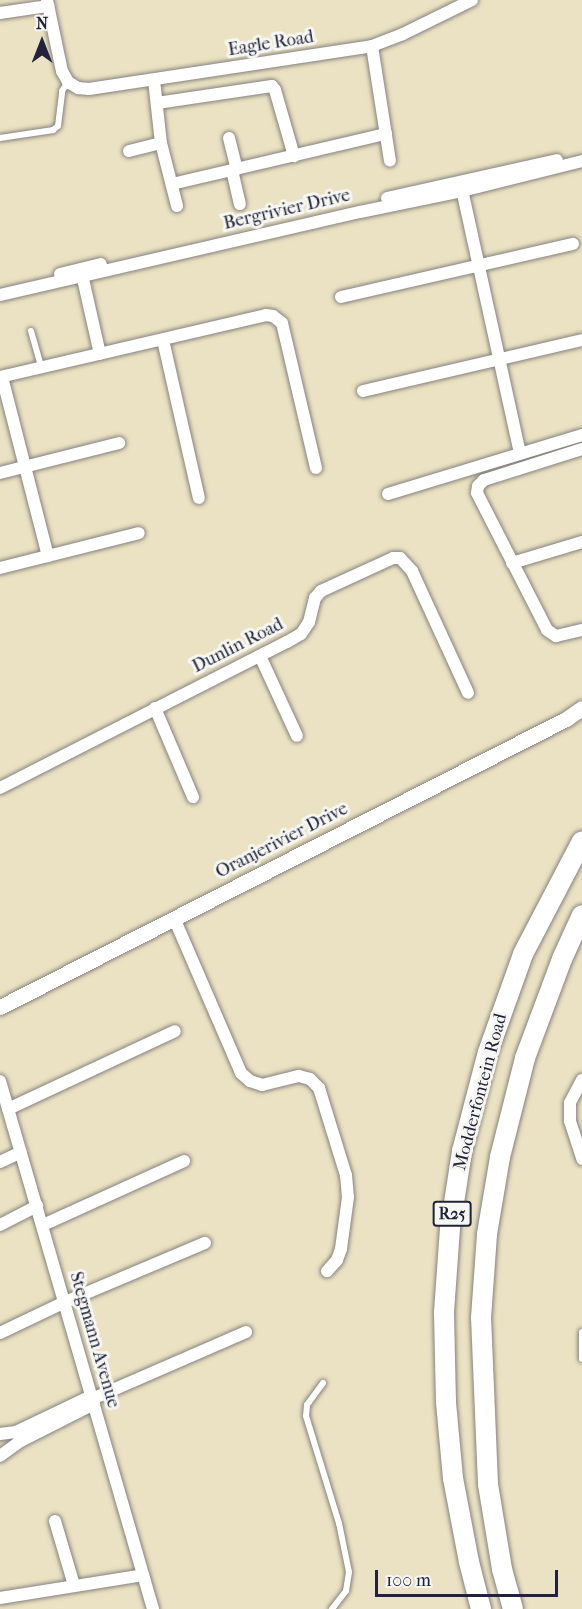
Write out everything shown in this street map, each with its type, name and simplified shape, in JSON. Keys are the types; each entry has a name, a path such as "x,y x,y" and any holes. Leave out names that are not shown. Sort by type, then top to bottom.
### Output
{"main road":[{"name":"Modderfontein Road","path":"481,1609 469,1562 453,1478 446,1402 444,1312 450,1228 462,1151 488,1052 523,954 582,841"},
{"name":"Modderfontein Road","path":"513,1609 502,1569 488,1484 481,1318 487,1234 500,1157 525,1058 562,959 582,915"}],"street":[{"name":"Eagle Road","path":"68,82 78,88 89,89 372,46 403,34 472,0"},
{"path":"0,13 47,3 62,71 68,82"},
{"path":"372,46 390,161"},
{"path":"154,80 161,143 177,206"},
{"path":"157,103 272,86 294,156"},
{"path":"172,184 386,134"},
{"path":"229,138 240,204"},
{"path":"129,151 161,143"},
{"name":"Bergrivier Drive","path":"461,187 582,154"},
{"name":"Bergrivier Drive","path":"0,288 81,273 582,161"},
{"path":"461,187 520,454"},
{"path":"341,297 573,244"},
{"path":"81,273 100,354"},
{"name":"Bergrivier Drive","path":"0,295 81,273"},
{"path":"48,556 1,377 266,315 279,319 316,468"},
{"path":"163,340 199,498"},
{"path":"363,391 582,340"},
{"path":"388,494 582,435"},
{"path":"0,473 119,443"},
{"path":"582,449 497,475 484,480 478,486 479,501 550,634 564,635 582,630"},
{"path":"0,568 139,533"},
{"path":"512,563 582,542"},
{"name":"Dunlin Road","path":"0,788 301,634 309,622 315,598 321,591 384,559 400,558 412,571 468,693"},
{"path":"260,656 297,736"},
{"path":"155,708 193,797"},
{"name":"Oranjerivier Drive","path":"0,1007 566,719 582,708"},
{"path":"174,918 241,1073 250,1081 262,1085 299,1076 310,1079 319,1088 346,1175 348,1197 341,1249 337,1260 327,1271"},
{"path":"6,1112 175,1031"},
{"path":"582,1080 570,1103 570,1121 582,1159"},
{"name":"Stegmann Avenue","path":"0,1081 6,1112 21,1152 43,1225 153,1609"},
{"path":"0,1162 21,1152"},
{"path":"43,1225 184,1161"},
{"path":"0,1225 37,1206"},
{"path":"0,1333 65,1302 205,1243"},
{"path":"0,1434 16,1432 246,1332"},
{"path":"0,1456 21,1441 93,1400"},
{"path":"55,1521 74,1585"},
{"path":"0,1598 143,1575"}],"lane":[{"path":"0,138 53,130 58,126 62,91 68,82"},
{"path":"31,331 41,367"},
{"path":"582,1332 582,1359"},
{"path":"323,1383 307,1405 306,1416 339,1523 349,1572 346,1591 332,1609"}]}
